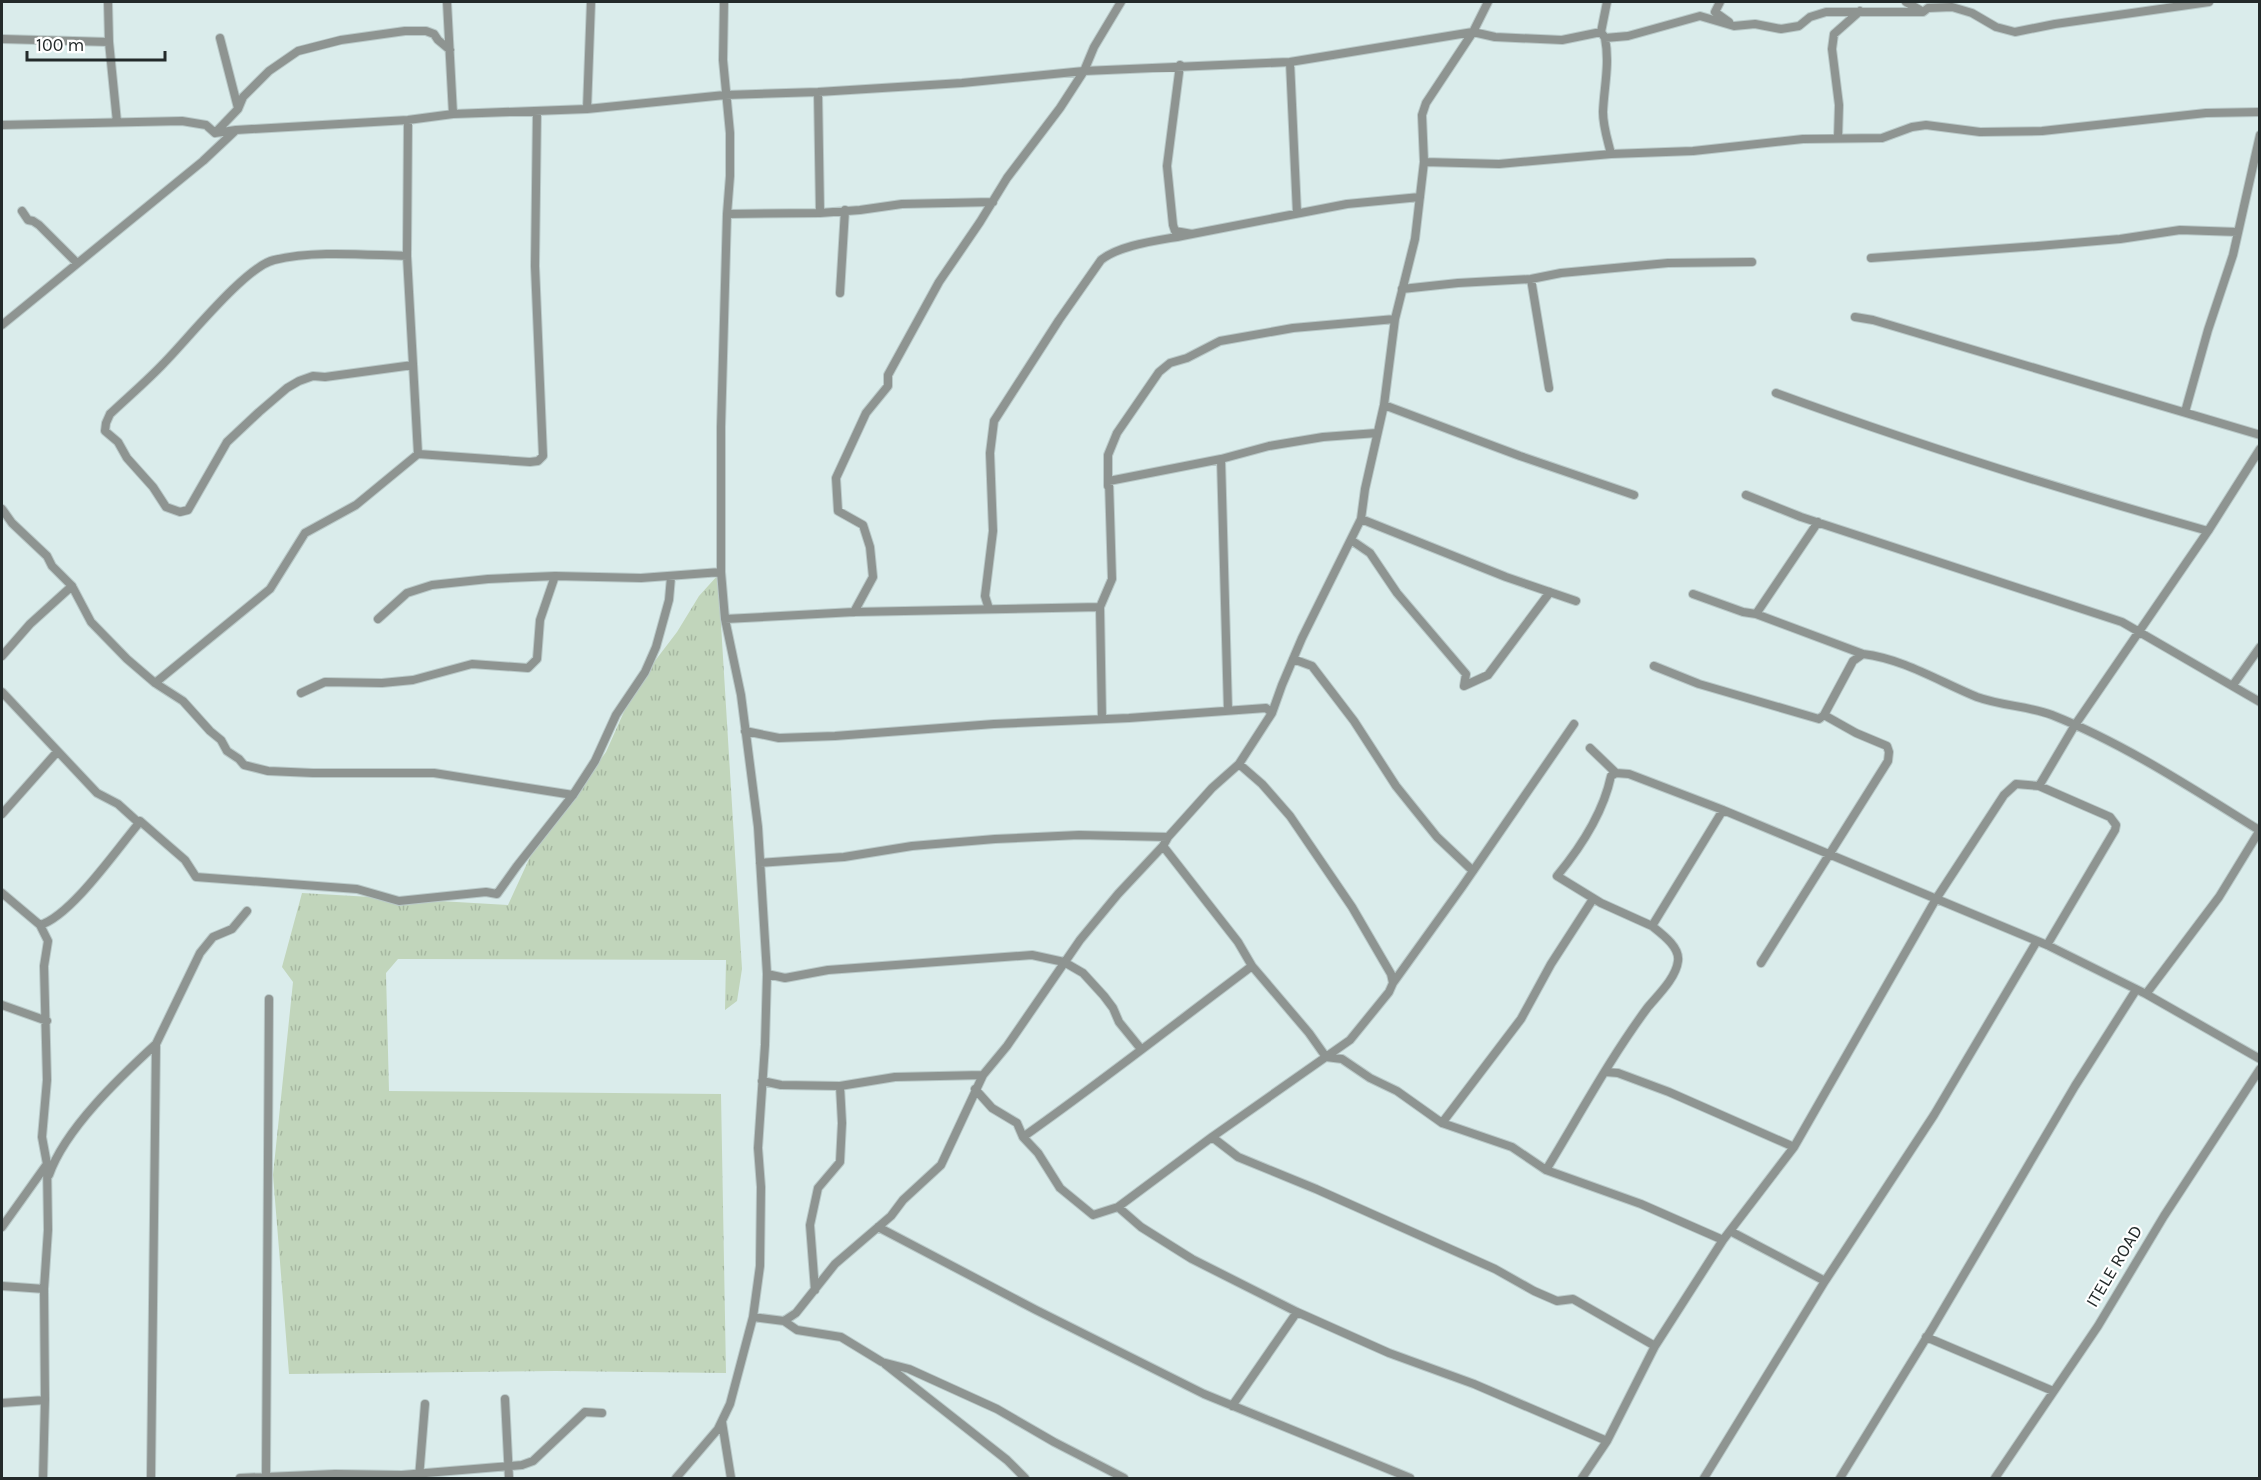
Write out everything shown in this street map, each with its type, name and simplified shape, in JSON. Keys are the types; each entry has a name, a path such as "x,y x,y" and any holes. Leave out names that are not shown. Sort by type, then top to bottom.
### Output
{"street":[{"path":"108,2 109,42 117,122"},
{"path":"447,2 453,114"},
{"path":"587,108 591,2"},
{"path":"676,1479 722,1421 730,1404 753,1317 760,1266 761,1187 758,1148 767,974 758,827 741,695 725,619 722,572 721,427 730,176 723,2"},
{"path":"854,612 873,577 870,547 863,525 838,511 836,478 866,413 888,386 888,375 939,282 1007,178 1047,127 1084,70 1094,47 1120,2"},
{"path":"784,1322 796,1313 835,1264 878,1227 941,1165 975,1089 1064,962 1118,894 1163,846 1168,837 1212,788 1239,764 1272,713 1293,659 1361,519 1365,489 1384,405 1395,320 1415,239 1424,162 1422,115 1426,103 1473,32 1488,2"},
{"path":"1607,2 1603,35 1608,70 1603,112 1604,127 1611,154"},
{"path":"214,133 408,120 453,114 587,108 725,95 962,83 1084,70 1290,62 1473,32 1495,37 1562,40 1603,35 1628,36 1715,12 1720,2"},
{"path":"1906,2 1923,12"},
{"path":"1700,16 1734,26 1755,24 1781,29 1799,26 1810,17 1826,12 1923,12 1928,8 1952,7 1972,13 1996,27 2015,32 2209,2"},
{"path":"1838,138 1839,105 1832,49 1834,34 1860,11"},
{"path":"1715,12 1734,26"},
{"path":"214,133 238,109 243,97 269,70 298,51 341,40 405,31 426,31 434,34 450,50"},
{"path":"220,38 238,109"},
{"path":"2,39 109,42"},
{"path":"1290,62 1297,213"},
{"path":"1180,65 1167,166 1173,225 1176,231 1192,234"},
{"path":"818,92 820,213"},
{"path":"155,683 270,589 305,533 356,505 418,454 530,462 538,461 543,456 535,266 537,111"},
{"path":"1424,162 1499,164 1611,154 1693,151 1803,139 1882,138 1912,127 1926,125 1980,132 2042,130 2206,113 2259,112"},
{"path":"408,120 407,256 418,454"},
{"path":"2,125 182,121 206,125 214,133"},
{"path":"2,325 203,161 236,130"},
{"path":"2186,412 2238,232 2259,135"},
{"path":"989,609 985,596 993,531 990,453 994,421 1101,260 1109,253 1122,249 1297,213 1347,204 1420,197"},
{"path":"727,214 820,213 902,204 993,201"},
{"path":"840,293 845,210"},
{"path":"22,211 28,220 39,225 77,262"},
{"path":"1871,258 2038,246 2180,230 2238,232"},
{"path":"407,256 313,255 273,260 258,266 238,284 162,365 110,414 105,432 118,442 127,458 153,487 166,507 180,512 188,510 227,442 259,412 299,381 313,376 325,377 413,365"},
{"path":"1402,289 1531,279 1561,273 1668,263 1752,262"},
{"path":"1531,279 1549,388"},
{"path":"1855,317 1873,320 2259,435"},
{"path":"1102,719 1100,607 1112,579 1108,455 1117,433 1158,372 1170,363 1187,358 1220,341 1293,328 1395,320"},
{"path":"1776,393 1841,417 2054,487 2208,531"},
{"path":"1384,405 1520,456 1634,495"},
{"path":"1108,492 1109,481 1221,459 1269,446 1323,437 1377,433"},
{"path":"2039,786 2075,725 2208,531 2259,449"},
{"path":"1221,459 1228,710"},
{"path":"1746,495 1818,522 2122,622 2259,702"},
{"path":"2,509 72,586 91,622 127,659 155,683 183,701 210,732 221,740 227,751 244,765 268,771 302,773 434,773 573,795"},
{"path":"1361,519 1506,578 1576,601"},
{"path":"1756,614 1818,522"},
{"path":"1351,540 1370,553 1397,593 1466,674 1464,686 1488,675 1550,592"},
{"path":"378,619 407,593 432,585 488,579 555,576 641,578 722,572"},
{"path":"301,693 325,682 382,683 413,680 472,664 528,668 537,659 540,620 555,576"},
{"path":"2,692 98,793 118,804 185,860 196,878 357,889 399,901 486,892 497,894 573,795 594,760 616,715 645,672 656,647 669,600 671,576"},
{"path":"2,656 30,624 72,586"},
{"path":"1693,594 1743,612 1756,614 1863,654 1880,656 1989,701 2032,709 2075,725 2124,750 2259,830 2219,897 2146,994"},
{"path":"725,619 854,612 1100,607"},
{"path":"2234,686 2259,647"},
{"path":"1654,666 1699,684 1819,719 1824,715 1854,661 1863,654"},
{"path":"1293,659 1312,666 1354,721 1396,786 1437,837 1473,871"},
{"path":"745,731 779,738 1266,708 1272,713"},
{"path":"1761,963 1888,762 1887,746 1856,734 1824,715"},
{"path":"975,1089 992,1108 1017,1123 1023,1137 1038,1153 1060,1188 1093,1215 1118,1207 1212,1137 1350,1040 1389,992 1393,983 1574,724"},
{"path":"1590,748 1616,773"},
{"path":"2,814 57,752"},
{"path":"1239,764 1262,784 1296,825 1352,907 1391,974 1393,983"},
{"path":"1546,1170 1630,1031 1668,981 1678,963 1677,954 1667,938 1652,926 1593,899 1557,876 1581,846 1608,790 1611,776 1616,773 1629,774 1723,810 2048,945 2146,994 2259,1059"},
{"path":"1582,1479 1607,1441 1655,1346 1723,1240 1794,1147 1936,899 2010,788 2016,784 2039,786 2110,818 2115,825 2115,830 2048,945"},
{"path":"1652,926 1723,810"},
{"path":"40,925 50,922 75,898 139,823"},
{"path":"760,863 844,857 912,846 995,839 1078,835 1168,837"},
{"path":"1163,846 1238,942 1252,966 1326,1057 1342,1059 1370,1078 1397,1091 1442,1123 1512,1147 1546,1170 1641,1204 1723,1240"},
{"path":"2,893 40,925 48,941 44,966 47,1080 42,1137 47,1164 48,1230 44,1289 43,1479"},
{"path":"1442,1123 1521,1019 1551,964 1593,899"},
{"path":"47,1178 54,1159 102,1097 156,1044 200,954 213,938 232,929 247,911"},
{"path":"1704,1479 1825,1281 1934,1115 2037,941"},
{"path":"767,974 785,978 828,970 1032,956 1064,962 1083,973 1104,996 1119,1022 1141,1048"},
{"path":"1023,1137 1096,1085 1141,1048 1252,966"},
{"path":"1840,1479 2075,1086 2136,990"},
{"path":"266,1477 269,999"},
{"path":"2,1005 47,1021"},
{"path":"151,1479 156,1044"},
{"name":"ITELE ROAD","path":"1995,1479 2098,1326 2164,1216 2259,1069"},
{"path":"1606,1072 1618,1073 1670,1092 1794,1147"},
{"path":"762,1081 781,1085 840,1086 895,1077 951,1074 983,1076"},
{"path":"815,1290 810,1225 818,1188 840,1162 842,1123 840,1086"},
{"path":"1212,1137 1238,1157 1316,1189 1495,1269 1534,1292 1557,1301 1573,1299 1655,1346"},
{"path":"2,1227 47,1164"},
{"path":"1118,1207 1141,1227 1192,1260 1297,1311 1389,1353 1474,1384 1607,1441"},
{"path":"878,1227 1036,1310 1232,1406 1410,1479"},
{"path":"1731,1231 1825,1281"},
{"path":"2,1286 44,1289"},
{"path":"1232,1406 1297,1311"},
{"path":"753,1317 784,1322 797,1330 841,1337 882,1362 1007,1460 1025,1479"},
{"path":"1926,1337 2053,1391"},
{"path":"882,1362 909,1369 997,1409 1124,1479"},
{"path":"2,1403 45,1400"},
{"path":"505,1400 510,1479"},
{"path":"419,1475 425,1404"},
{"path":"240,1479 335,1474 419,1475 509,1466 533,1461 585,1412 602,1413"},
{"path":"722,1421 731,1479"}],"green space":[{"path":"718,575 742,969 737,1001 725,1010 726,960 398,959 386,973 389,1091 721,1094 726,1373 556,1371 289,1374 273,1175 293,982 282,967 302,893 508,905 530,857 606,752 635,687 677,632 699,596"}]}
